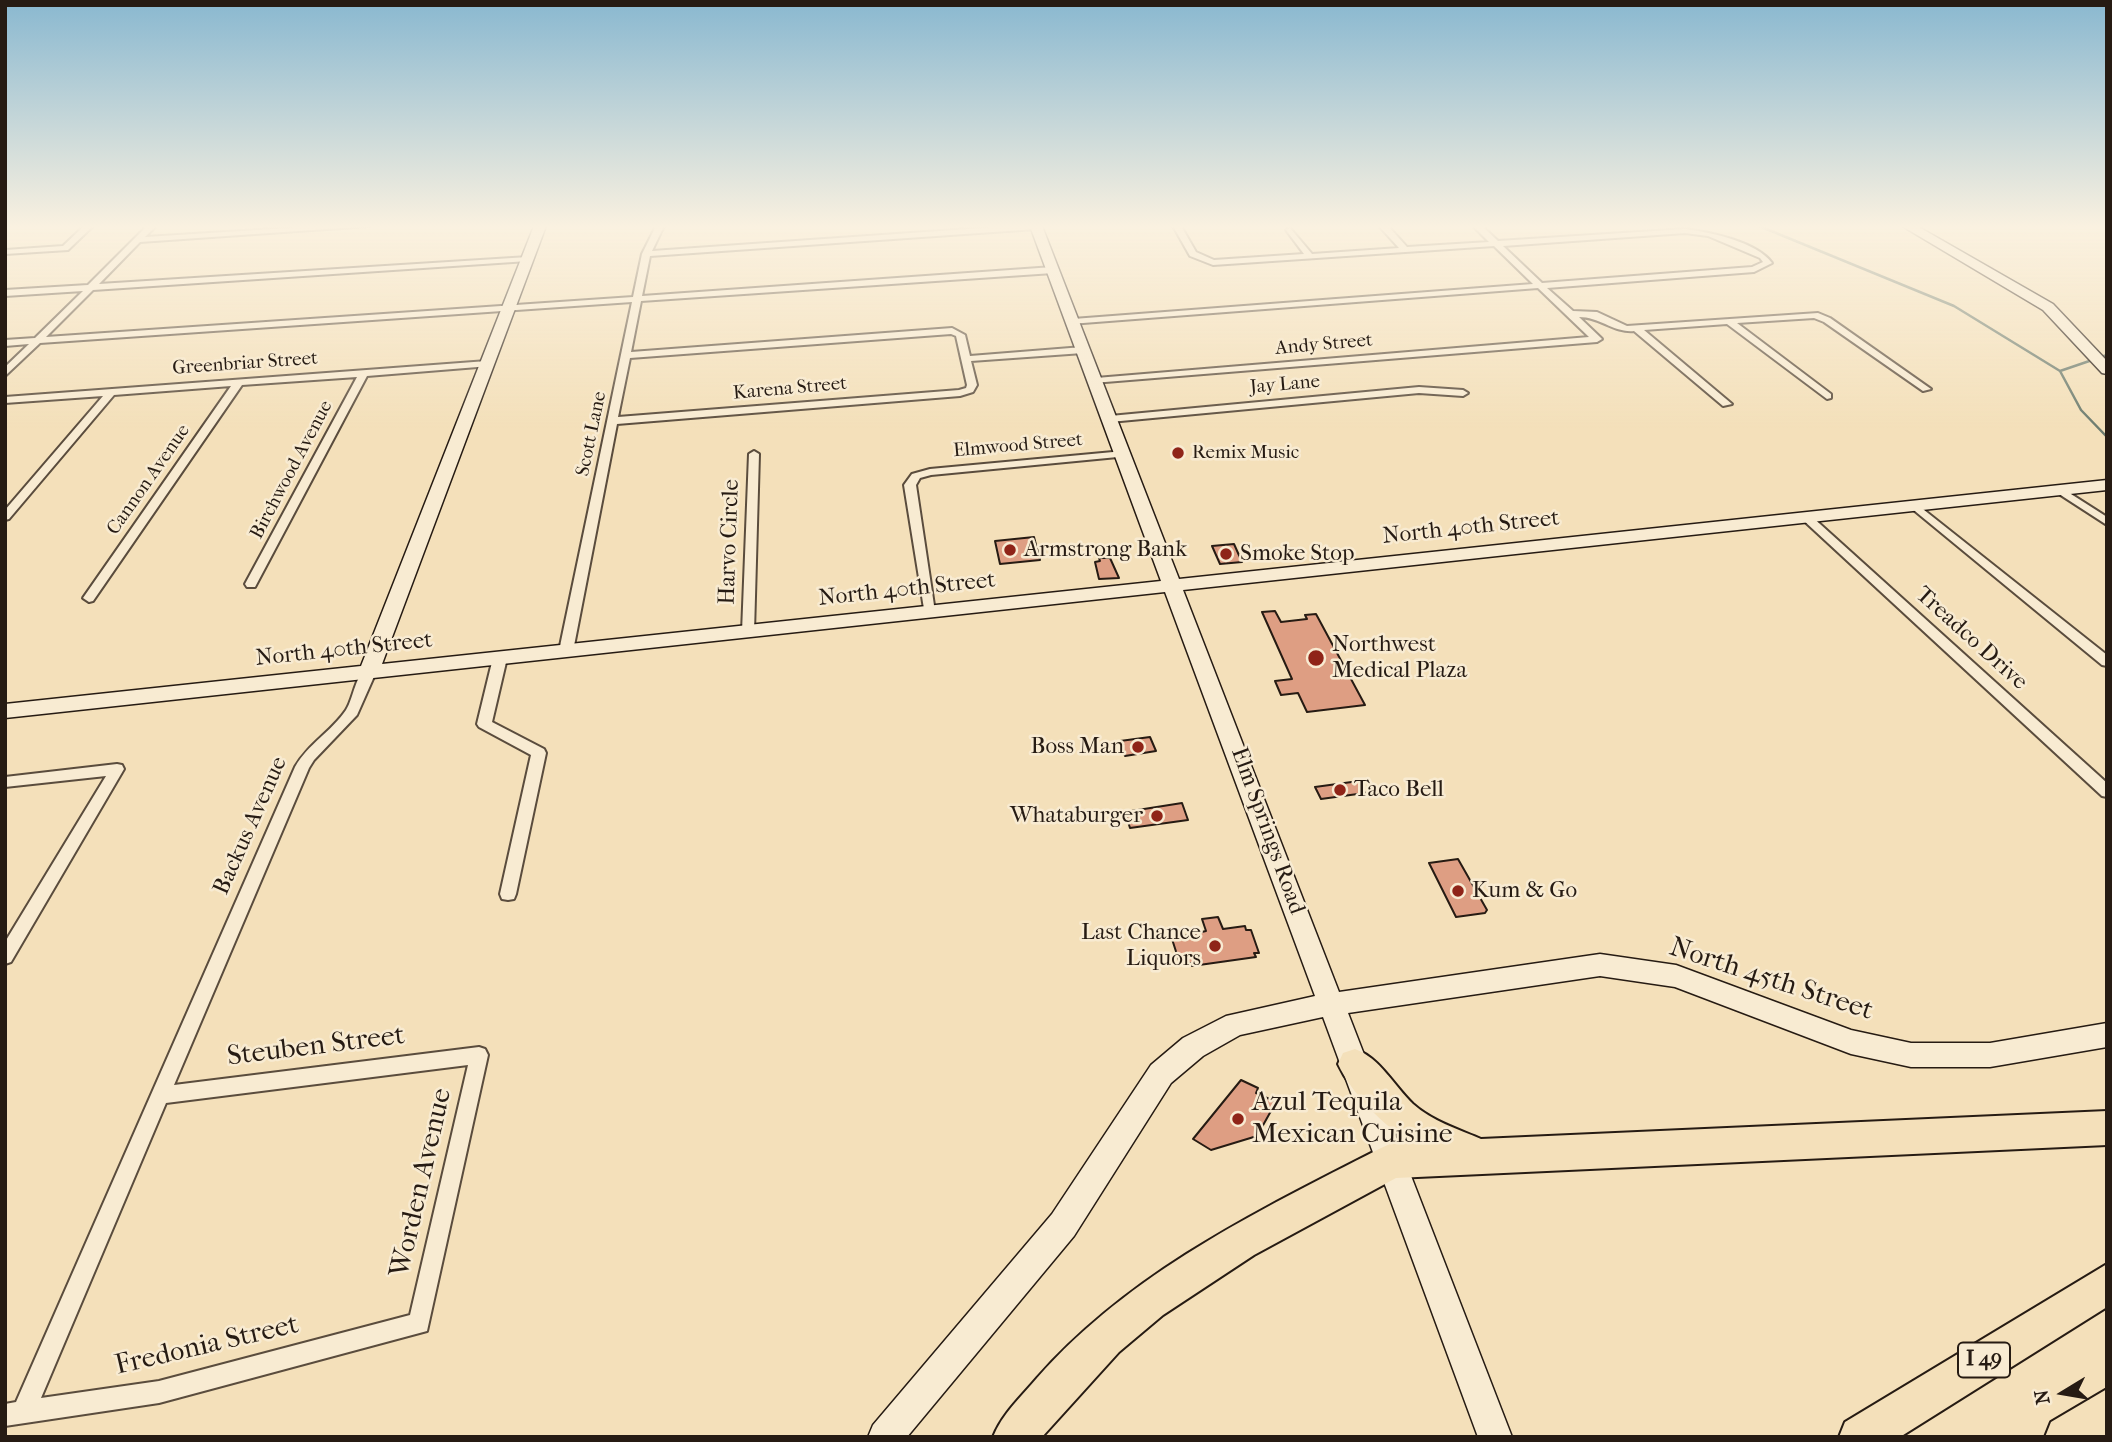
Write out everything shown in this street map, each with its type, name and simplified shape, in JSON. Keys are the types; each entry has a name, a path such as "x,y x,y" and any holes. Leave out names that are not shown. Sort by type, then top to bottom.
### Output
{"highway":[{"path":"1355,1064 1402,1117 1427,1133 1480,1157"},
{"path":"1014,1437 1067,1376 1105,1338 1149,1301 1240,1241 1392,1161 2107,1128"},
{"name":"I 49","path":"1860,1437 2107,1284"},
{"path":"2066,1437 2107,1409"}],"street":[{"path":"5,373 86,293"},
{"name":"Backus Avenue","path":"15,1413 160,1096 302,767 309,756 352,712 515,293"},
{"name":"Scott Lane","path":"566,651 639,293"},
{"path":"5,344 720,293"},
{"name":"Elm Springs Road","path":"1062,293 1495,1437"},
{"path":"1073,322 1447,293"},
{"path":"1550,293 1571,314 1594,314 1620,328 1637,329 1815,315 1828,320 1926,389"},
{"path":"2026,293 2038,300 2107,370"},
{"name":"Andy Street","path":"1096,382 1597,339 1571,314"},
{"path":"1728,321 1827,396"},
{"path":"1637,329 1727,404"},
{"path":"626,355 956,331 960,335 966,359 1083,350"},
{"name":"Karena Street","path":"612,421 970,390 972,385 966,359"},
{"name":"Greenbriar Street","path":"5,400 487,364"},
{"name":"Birchwood Avenue","path":"251,584 364,373"},
{"name":"Cannon Avenue","path":"89,598 239,382"},
{"name":"Jay Lane","path":"1110,419 1419,390 1463,393"},
{"path":"5,517 111,392"},
{"name":"Harvo Circle","path":"748,632 754,454"},
{"name":"Elmwood Street","path":"929,612 910,485 916,476 930,472 1124,454"},
{"name":"North 40th Street","path":"5,711 2107,485"},
{"path":"2060,490 2107,522"},
{"path":"1914,505 2107,662"},
{"name":"Treadco Drive","path":"1806,517 2107,792"},
{"path":"500,658 484,724 540,753 508,894"},
{"path":"5,782 117,769 5,957"},
{"name":"North 45th Street","path":"885,1437 1063,1226 1161,1074 1193,1047 1235,1024 1332,1004 1600,965 1676,976 1850,1042 1911,1055 1990,1055 2107,1035"},
{"name":"Steuben Street","path":"160,1096 479,1055"},
{"name":"Worden Avenue","path":"419,1324 479,1055"},
{"name":"Fredonia Street","path":"15,1413 159,1392 419,1324"}],"building":[{"name":"Armstrong Bank","path":"1034,537 1040,560 1000,564 995,541"},
{"name":"Smoke Stop","path":"1234,544 1242,562 1220,564 1212,546"},
{"path":"1099,558 1110,558 1119,578 1099,579 1095,562 1100,561"},
{"name":"Northwest Medical Plaza","path":"1275,611 1281,622 1307,619 1305,615 1316,614 1365,705 1307,712 1298,693 1281,695 1275,681 1292,679 1262,612"},
{"name":"Boss Man","path":"1150,737 1156,751 1125,756 1120,741"},
{"name":"Taco Bell","path":"1359,781 1365,793 1321,799 1315,787"},
{"name":"Whataburger","path":"1182,803 1188,820 1130,828 1125,812"},
{"name":"Kum & Go","path":"1458,859 1487,910 1485,913 1456,917 1429,863"},
{"name":"Last Chance Liquors","path":"1218,917 1223,929 1245,926 1246,930 1251,930 1259,953 1254,953 1256,957 1192,966 1192,963 1180,964 1172,939 1206,931 1202,919"},
{"name":"Azul Tequila Mexican Cuisine","path":"1241,1080 1258,1088 1256,1093 1276,1102 1257,1136 1211,1150 1193,1139"}],"waterway":[{"path":"1923,293 1954,306 2060,371"},
{"path":"2060,371 2107,355"},
{"path":"2060,371 2081,410 2107,437"}],"place":[{"name":"Remix Music","path":"1178,453"},
{"name":"Armstrong Bank","path":"1010,550"},
{"name":"Smoke Stop","path":"1226,554"},
{"name":"Northwest Medical Plaza","path":"1316,658"},
{"name":"Boss Man","path":"1138,747"},
{"name":"Taco Bell","path":"1340,790"},
{"name":"Whataburger","path":"1157,816"},
{"name":"Kum & Go","path":"1458,891"},
{"name":"Last Chance Liquors","path":"1215,946"},
{"name":"Azul Tequila Mexican Cuisine","path":"1238,1119"}]}
